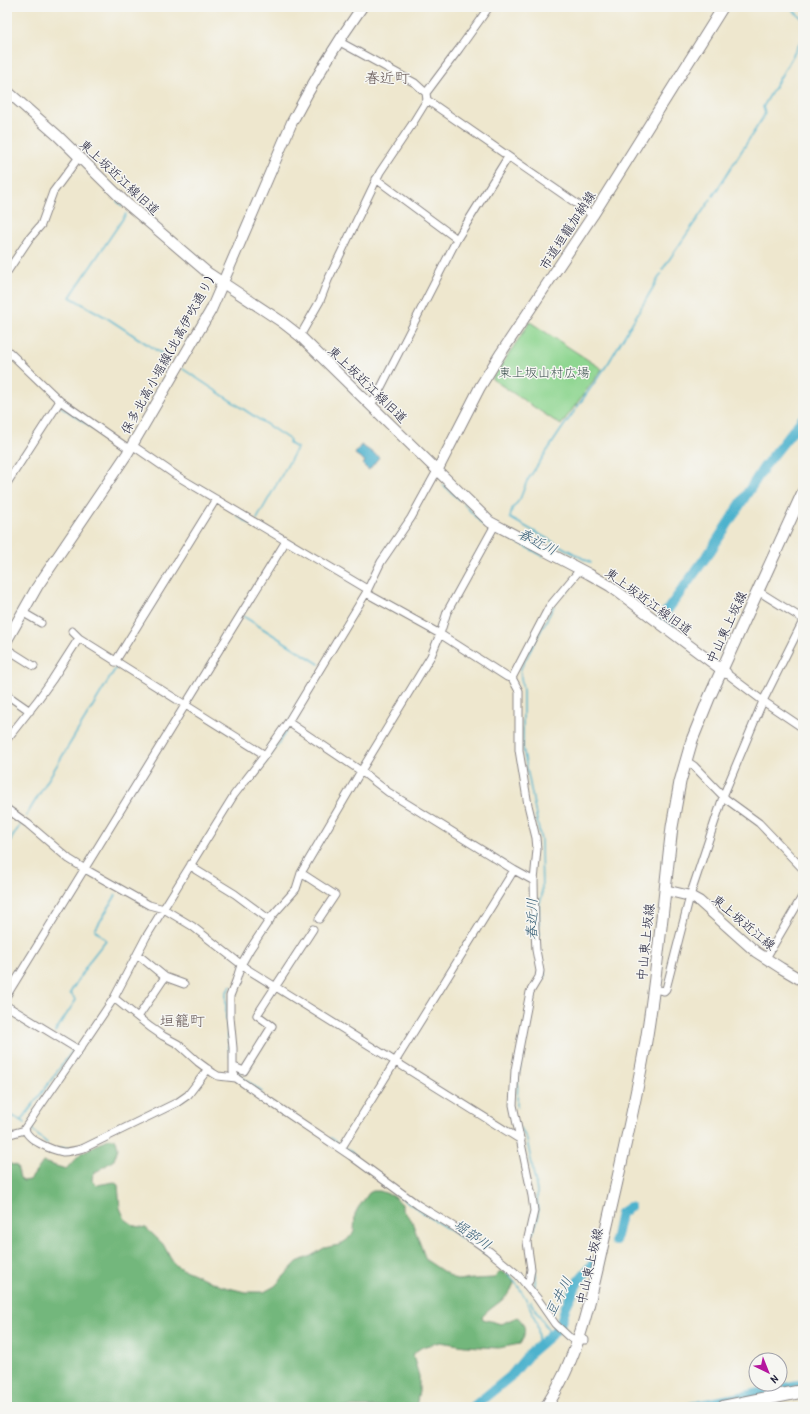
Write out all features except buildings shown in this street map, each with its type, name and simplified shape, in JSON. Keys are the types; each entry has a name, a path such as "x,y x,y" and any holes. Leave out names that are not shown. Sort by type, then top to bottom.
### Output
{"highway":[{"path":"724,1407 760,1403 803,1391"}],"main road":[{"name":"中山東上坂線","path":"760,593 803,492"},
{"name":"中山東上坂線","path":"554,1407 568,1383 598,1291 635,1129 652,1038 668,890 688,762 707,717 723,672 803,506"},
{"name":"中山東上坂線","path":"546,1407 582,1340"}],"street":[{"name":"保多北高小堀線(北高伊吹通り)","path":"7,647 22,612 37,587 130,447 211,310 292,122 338,41 362,7"},
{"path":"300,336 320,301 328,280 376,179 427,96 489,7"},
{"name":"市道垣籠加納線","path":"438,469 480,387 593,215 723,7"},
{"path":"338,41 415,83 427,96 508,157 593,215"},
{"name":"東上坂近江線旧道","path":"7,91 58,136 125,202 208,274 282,322 300,336 438,469 490,522 610,586 723,672"},
{"path":"7,272 29,239 41,225 53,192 80,157"},
{"path":"370,404 375,399 457,239 508,157"},
{"path":"376,179 457,239"},
{"path":"7,350 60,401 130,447 366,591 440,634 507,677 512,678 519,691 519,750 528,805 536,838 537,849 534,881 536,950 540,971 539,977 530,992 515,1070 513,1105 534,1211 527,1242 530,1269 529,1280 526,1285"},
{"path":"7,483 60,401"},
{"path":"25,1130 27,1124 114,998 137,954 234,795 288,722 366,591 381,562 411,518 438,469"},
{"path":"115,662 216,499"},
{"path":"236,1078 234,1072 230,996 241,965 270,920 296,888 301,873 431,656 447,612 495,525"},
{"path":"7,996 286,541"},
{"path":"512,678 549,607 579,569"},
{"path":"657,990 664,991 666,989 690,896 724,796 763,702 803,620 760,593"},
{"path":"22,612 41,623"},
{"path":"72,631 79,638 115,662 265,755"},
{"path":"7,739 30,711 79,638"},
{"path":"7,647 34,666"},
{"path":"723,672 763,702 803,728"},
{"path":"7,695 30,711"},
{"path":"288,722 361,771 388,792 534,881"},
{"path":"688,762 724,796 759,823 803,869"},
{"path":"7,809 28,824 83,872 149,905 164,909 192,926 241,965 521,1140"},
{"path":"192,865 270,920"},
{"path":"341,1149 514,870"},
{"path":"301,873 334,895 319,919"},
{"name":"東上坂近江線","path":"668,890 690,896 699,901 756,952 803,981"},
{"path":"766,958 803,895"},
{"path":"234,1066 244,1071 272,1026 257,1014 313,929"},
{"path":"137,954 165,976 184,984"},
{"path":"138,1017 165,976"},
{"path":"114,998 163,1036 178,1044 218,1076 236,1078 341,1149 418,1205 456,1228 501,1264 518,1275 555,1324 569,1337 582,1340"},
{"path":"7,1006 79,1050"},
{"path":"25,1130 27,1134 38,1143 49,1148 63,1152 84,1148 178,1102 188,1095 208,1069"},
{"path":"7,1135 25,1130"}],"green space":[{"name":"東上坂山村広場","path":"530,322 602,369 561,425 492,379"},
{"path":"110,1138 116,1140 118,1148 114,1160 93,1174 92,1180 97,1185 114,1182 118,1185 120,1208 125,1219 135,1226 146,1228 163,1244 172,1261 178,1267 221,1286 245,1292 264,1292 275,1286 297,1262 324,1248 339,1245 347,1240 354,1232 355,1214 358,1208 369,1193 373,1191 380,1191 391,1195 402,1204 402,1210 411,1219 426,1260 456,1280 494,1278 501,1271 511,1277 514,1283 512,1289 505,1298 482,1317 483,1319 501,1324 517,1317 524,1326 522,1341 520,1344 498,1348 465,1346 440,1342 422,1347 415,1352 413,1356 419,1376 419,1390 416,1407 7,1407 7,1163 17,1166 20,1178 23,1181 30,1180 43,1162 66,1169 81,1153"}],"water":[{"path":"361,445 379,457 369,470 363,465 365,461 355,454"}],"waterway":[{"path":"789,7 803,19"},
{"path":"713,196 762,119 765,113 763,107 803,38"},
{"path":"662,270 711,199"},
{"path":"117,201 122,206"},
{"path":"126,214 70,297 107,318 170,359"},
{"path":"591,563 510,518 512,509 520,499 527,481 609,362 661,274"},
{"path":"155,396 172,368"},
{"path":"183,369 290,440 289,443 297,448 257,519"},
{"path":"60,406 94,429"},
{"path":"671,627 661,619 711,550 764,467 803,418"},
{"name":"春近川","path":"443,485 459,499"},
{"name":"春近川","path":"464,504 483,525"},
{"path":"237,516 263,531"},
{"name":"春近川","path":"508,537 543,556"},
{"name":"春近川","path":"566,592 574,582"},
{"name":"春近川","path":"539,935 539,905 542,896 541,841 523,748 523,691 520,670 554,606"},
{"path":"243,616 319,664"},
{"path":"26,816 117,666"},
{"path":"248,782 251,781 277,746 289,726"},
{"path":"7,846 20,825"},
{"path":"55,1032 76,1000 70,993 91,959 106,940 95,930 116,895"},
{"name":"春近川","path":"536,988 545,976 541,959"},
{"path":"230,1056 226,1015 226,993 231,986"},
{"name":"春近川","path":"531,1006 534,999 533,994"},
{"name":"春近川","path":"517,1107 518,1077 528,1023"},
{"path":"21,1121 73,1050"},
{"path":"239,1072 242,1077 262,1092"},
{"path":"7,1113 25,1123"},
{"path":"30,1126 34,1132 47,1143"},
{"name":"春近川","path":"521,1128 527,1140 537,1191 538,1218 533,1233"},
{"path":"331,1138 340,1144"},
{"path":"60,1148 68,1148"},
{"name":"堀部川","path":"346,1148 356,1156"},
{"name":"堀部川","path":"395,1193 487,1254 506,1271 515,1282 535,1318 538,1330 538,1338 534,1346 536,1349"},
{"name":"豆井川","path":"615,1241 621,1213 630,1207"},
{"name":"春近川","path":"531,1246 536,1276 534,1290"},
{"path":"473,1407 511,1376 530,1353 560,1325 566,1306 579,1280 592,1265"},
{"name":"春近川","path":"531,1301 548,1329 547,1338"},
{"path":"691,1407 803,1384"}],"district":[{"name":"春近町","path":"387,77"},
{"name":"垣籠町","path":"182,1020"}]}
